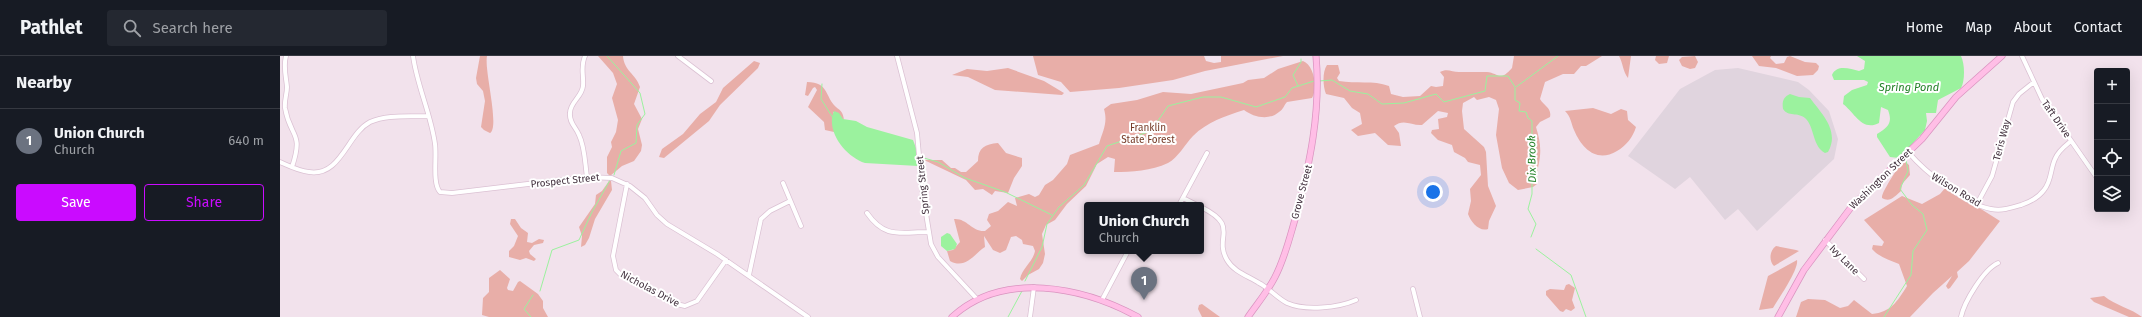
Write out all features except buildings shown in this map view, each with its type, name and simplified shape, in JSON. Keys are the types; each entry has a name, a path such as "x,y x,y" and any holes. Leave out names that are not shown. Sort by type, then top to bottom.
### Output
{"main road":[{"name":"Grove Street","path":"1248,317 1268,288 1283,258 1307,176 1314,140 1317,81 1316,56"},
{"name":"Washington Street","path":"1778,317 1804,270 1825,240 1867,191 1909,153 1956,97 2002,56"},
{"path":"952,317 977,299 1011,289 1034,287 1102,300 1138,317"}],"street":[{"path":"286,56 284,67 287,88 286,109 296,134 298,146 292,167"},
{"name":"Prospect Street","path":"414,56 418,83 435,145 436,185 442,193 484,190 587,177 607,177 627,184 641,195 664,222 726,260 808,317"},
{"path":"584,56 581,70 582,91 572,105 570,114 572,123 581,139 587,177"},
{"path":"678,56 712,81"},
{"name":"Spring Street","path":"897,56 917,133 922,189 931,244 938,257 977,299"},
{"name":"Taft Drive","path":"2022,56 2042,99 2096,176"},
{"name":"Teris Way","path":"1977,204 1992,176 2013,102 2019,94 2034,82"},
{"path":"280,162 315,173 330,168 337,161 357,132 377,120 389,117 428,116"},
{"name":"Wilson Road","path":"1909,153 1933,177 1977,204 1988,209 2004,210 2029,202 2043,192 2050,181 2058,153 2071,141"},
{"path":"1181,202 1207,153"},
{"path":"783,183 801,226"},
{"name":"Nicholas Drive","path":"627,184 613,256 616,270 622,276 672,303 685,306 697,302 726,260"},
{"path":"1183,198 1192,202"},
{"path":"748,275 761,219 770,211 790,201"},
{"path":"1204,209 1216,215 1222,224 1224,232 1224,251 1230,264 1239,272 1268,288 1286,302 1295,305 1332,308 1356,300"},
{"path":"867,213 877,226 886,231 928,232"},
{"name":"Ivy Lane","path":"1825,240 1864,279"},
{"path":"1102,300 1126,254"},
{"path":"1961,317 1963,308 1971,294 1988,271 1998,263"},
{"path":"1030,317 1034,287"},
{"path":"1414,289 1420,317"}],"shaded area":[{"path":"1738,68 1798,82 1809,90 1829,111 1838,139 1834,159 1757,231 1738,209 1725,220 1690,177 1675,189 1628,156 1680,89 1715,70"}],"green space":[{"path":"480,56 487,56 493,110 493,129 490,133 481,127 485,101 483,91 477,84 476,78"},
{"path":"598,56 623,56 628,69 640,87 634,104 642,119 638,129 642,145 641,151 634,161 622,166 610,176 607,173 607,157 612,147 611,142 616,132 618,120 612,98 617,84 613,73"},
{"path":"1033,56 1204,56 1206,61 1214,63 1221,62 1221,56 1283,56 1205,71 1173,80 1119,88 1070,92 1061,82 1038,75"},
{"path":"1514,56 1602,56 1586,66 1581,66 1574,74 1563,74 1545,82 1540,99 1549,109 1550,117 1540,122 1536,127 1540,141 1540,160 1537,173 1537,184 1533,187 1518,190 1509,183 1502,168 1496,135 1499,109 1496,100 1489,97 1477,100 1474,97 1463,103 1462,111 1464,129 1484,147 1486,152 1488,186 1496,206 1489,221 1488,229 1485,230 1476,226 1468,214 1471,201 1470,189 1481,175 1480,165 1468,162 1465,158 1454,152 1452,145 1438,140 1431,133 1432,130 1439,129 1438,119 1447,117 1448,113 1438,111 1422,125 1405,122 1394,126 1399,133 1401,146 1388,145 1375,133 1358,136 1351,130 1362,124 1360,113 1352,108 1344,98 1326,94 1324,88 1325,68 1327,65 1338,65 1340,73 1337,78 1339,81 1383,84 1389,86 1391,94 1403,97 1420,96 1431,86 1443,86 1444,77 1440,72 1447,70 1459,72 1487,72 1502,76 1512,68"},
{"path":"1619,56 1631,56 1628,78 1625,73"},
{"path":"1656,56 1669,56 1667,63 1659,64 1655,60"},
{"path":"1695,56 1698,62 1695,68 1690,69 1682,66 1679,60 1682,57"},
{"path":"1752,56 1771,56 1770,58 1776,64 1784,63 1787,57 1790,56 1805,62 1816,63 1819,66 1818,70 1813,75 1797,76 1776,68 1759,66"},
{"path":"754,61 760,63 758,68 720,105 709,121 664,158 659,157 662,149 683,134 700,114 716,102 723,88"},
{"name":"Franklin State Forest","path":"1303,61 1310,67 1314,77 1315,89 1312,98 1287,102 1280,111 1271,116 1256,116 1244,110 1217,120 1198,131 1172,161 1162,166 1135,171 1114,172 1115,159 1108,157 1097,164 1086,186 1067,204 1055,220 1046,225 1042,234 1045,254 1043,263 1039,269 1028,275 1022,281 1020,279 1021,275 1035,251 1033,246 1023,244 1022,240 1016,236 1011,237 1006,250 1000,253 993,250 984,236 985,247 970,260 961,263 950,261 947,251 953,250 960,242 954,219 959,219 980,231 985,231 991,226 987,220 989,214 998,211 1008,202 1017,206 1015,198 1029,194 1035,197 1039,195 1045,185 1053,180 1067,164 1070,155 1099,144 1105,123 1104,109 1111,104 1137,100 1163,92 1191,94 1243,83 1248,80 1264,78 1278,69"},
{"path":"1008,68 1044,81 1064,93 1062,95 995,90 968,77 952,75 967,69 987,71"},
{"path":"807,82 819,84 823,87 832,103 842,113 844,120 833,112 834,132 825,130 824,122 808,107 817,90 815,87 808,96 805,95"},
{"path":"1593,108 1611,114 1621,109 1627,111 1628,120 1636,127 1629,141 1617,151 1603,155 1597,155 1591,152 1577,137 1570,118 1565,111"},
{"path":"998,143 1006,153 1022,158 1022,166 1014,178 1008,193 995,191 992,195 983,189 975,190 966,180 924,160 942,160 951,168 955,168 961,172 966,172 978,161 979,153 983,148 989,144"},
{"path":"1903,160 1909,165 1910,175 1902,184 1901,191 1894,197 1888,200 1882,198 1887,185"},
{"path":"609,181 611,181 612,190 595,219 589,238 585,245 581,247 582,236 579,227 595,204 596,195 602,191"},
{"path":"1946,187 2000,221 1969,261 1957,272 1958,277 1950,288 1948,289 1946,286 1952,276 1910,317 1796,317 1801,302 1808,299 1825,300 1840,308 1848,306 1854,300 1872,314 1884,311 1893,305 1907,286 1899,264 1888,260 1872,249 1873,245 1882,246 1884,242 1864,220 1902,196 1922,204 1940,194"},
{"path":"511,219 515,219 521,228 528,233 527,242 532,243 539,239 544,240 543,243 534,245 529,251 530,254 536,259 534,261 526,258 520,260 509,257 509,251 514,246 518,236 510,224"},
{"path":"1776,246 1799,251 1774,266 1770,256"},
{"path":"1797,260 1792,277 1773,308 1759,310 1768,276"},
{"path":"500,270 510,279 507,288 508,290 513,291 520,281 538,294 543,301 543,308 548,317 489,317 482,315 483,298 489,292 489,278"},
{"path":"1569,284 1575,288 1572,300 1575,308 1571,311 1566,309 1563,312 1560,311 1546,295 1546,291 1550,289 1564,290 1566,285"},
{"path":"2104,296 2142,317 2129,317 2094,302 2090,298"},
{"path":"1202,304 1220,317 1202,317 1198,309 1199,305"}],"water":[{"name":"Spring Pond","path":"1857,56 1961,56 1964,72 1961,88 1938,100 1936,113 1926,113 1927,121 1925,130 1899,158 1890,157 1877,137 1877,134 1887,127 1890,121 1888,110 1881,107 1879,123 1868,125 1859,120 1843,104 1844,96 1852,90 1867,85 1868,82 1864,80 1834,80 1832,75 1837,69 1840,68 1848,68 1859,71 1864,69 1865,61"},
{"path":"1790,94 1810,98 1828,123 1832,137 1828,152 1825,153 1818,146 1811,126 1805,118 1799,115 1790,114 1783,109 1784,100"},
{"path":"834,111 839,113 843,119 856,121 867,127 913,140 916,148 918,166 865,163 858,160 844,149 835,135 832,127"},
{"path":"947,233 950,234 957,244 955,249 947,251 941,246 941,237"}],"waterway":[{"path":"607,56 640,93 645,114 637,125 636,143 621,151 614,175"},
{"path":"1516,87 1558,56"},
{"path":"1298,86 1293,75 1301,62 1301,59"},
{"path":"1319,81 1332,80 1350,91 1368,94 1382,104 1404,103 1436,94 1444,102 1485,91 1487,76 1508,76 1515,87"},
{"path":"1025,281 1042,247 1047,224 1059,207 1084,185 1107,146 1151,131 1168,106 1203,97 1221,97 1256,107 1285,97 1292,88 1314,81"},
{"path":"822,84 821,99 833,118"},
{"name":"Dix Brook","path":"1515,88 1515,100 1520,103 1519,111 1526,112 1528,118 1532,121 1532,194 1528,209 1536,224 1531,237"},
{"path":"924,158 938,162 965,178 1005,192 1052,215"},
{"path":"1884,317 1911,275 1913,251 1927,230 1923,214 1912,205 1900,189 1908,171 1906,160"},
{"path":"540,291 552,250 579,240 592,212 610,180"},
{"name":"Dix Brook","path":"1536,249 1571,275 1586,317"},
{"path":"1008,317 1022,291"},
{"path":"531,317 524,309 533,295"}],"place":[{"name":"Union Church","path":"1144,300"}]}
